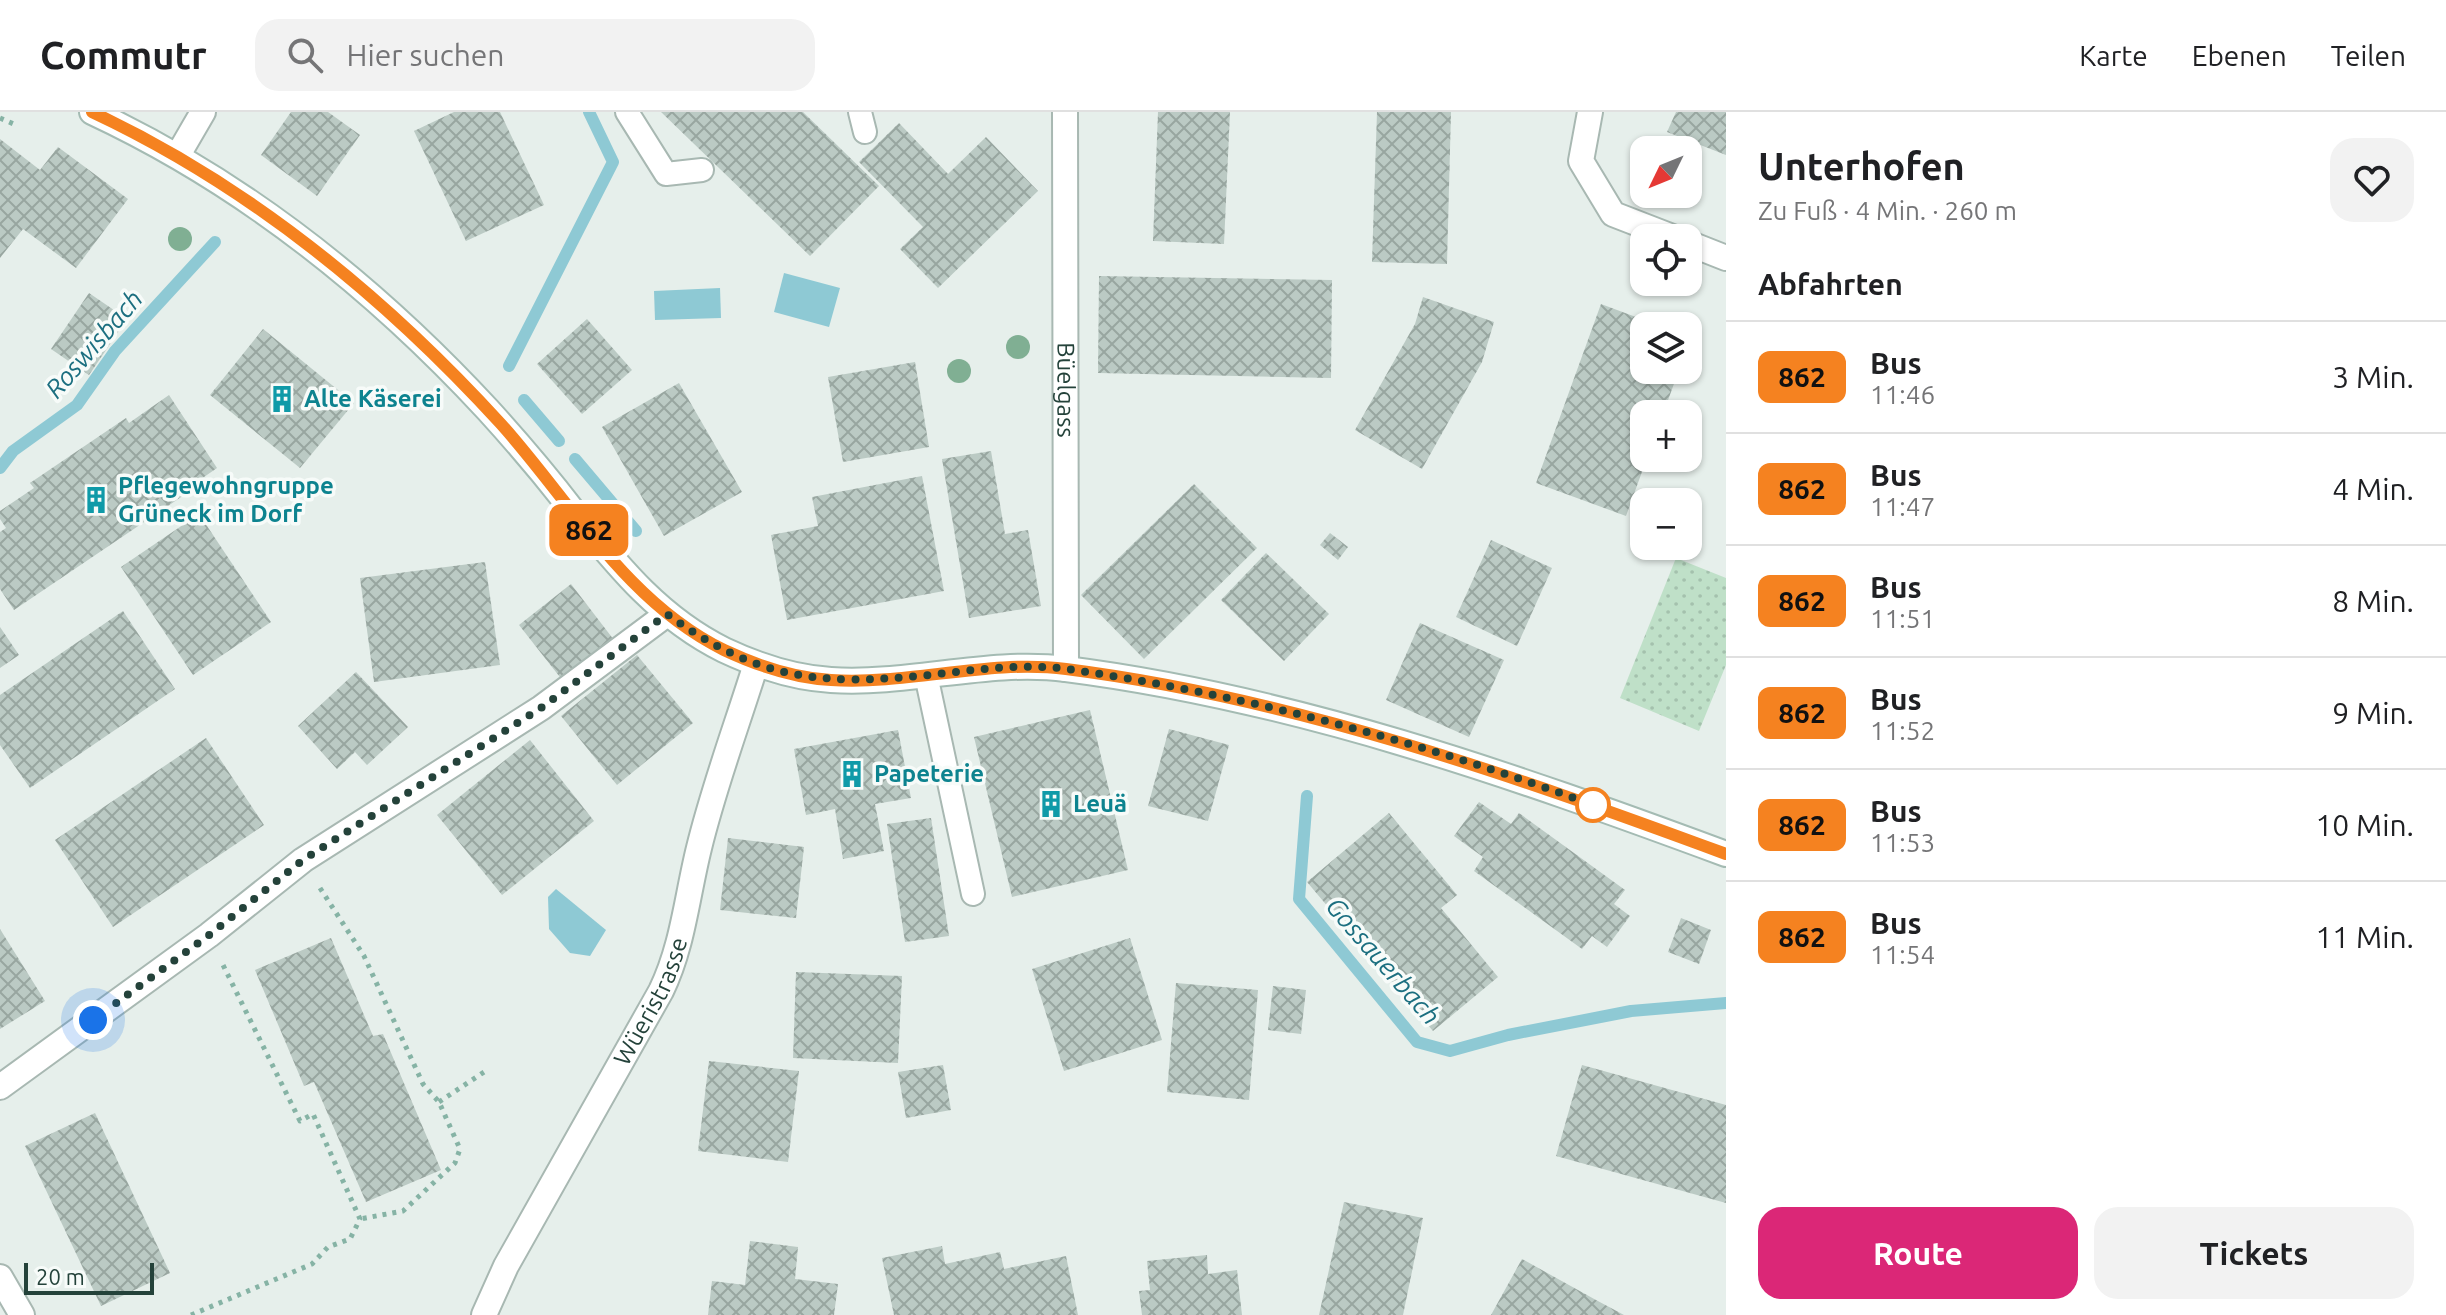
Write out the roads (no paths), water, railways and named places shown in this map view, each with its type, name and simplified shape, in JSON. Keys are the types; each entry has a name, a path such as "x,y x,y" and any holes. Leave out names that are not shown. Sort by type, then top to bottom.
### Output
{"street":[{"path":"92,112 178,155 299,236 333,263 404,327 502,426 639,589 667,614 702,638 756,664 793,675 835,681 1030,666 1066,669 1191,691 1299,715 1426,749 1726,854"},
{"path":"178,155 203,112"},
{"name":"Büelgass","path":"1065,112 1066,669"},
{"path":"1590,112 1581,161 1613,214 1639,224"},
{"path":"1702,249 1726,258"},
{"path":"0,1087 209,935 303,860 541,708 667,614"},
{"name":"Wüeristrasse","path":"484,1315 506,1266 673,967 700,845 756,664"},
{"path":"0,1277 22,1315"}],"lane":[{"path":"627,112 666,174 702,170"},
{"path":"926,675 973,894"}],"water":[{"path":"784,273 840,288 829,327 774,312"},
{"path":"720,288 721,318 655,320 654,291"},
{"path":"556,889 606,930 590,956 570,953 549,929 548,897"}],"waterway":[{"path":"509,366 613,162 589,112"},
{"name":"Roswisbach","path":"0,468 13,451 77,405 115,351 215,242"},
{"name":"Gossauerbach","path":"524,400 559,441"},
{"name":"Gossauerbach","path":"575,459 636,531"},
{"name":"Gossauerbach","path":"1307,796 1299,899 1417,1042 1450,1051 1508,1035 1631,1011 1726,1003"}],"place":[{"name":"Alte Käserei","path":"282,399"},
{"name":"Pflegewohngruppe Grüneck im Dorf","path":"96,500"},
{"name":"Papeterie","path":"852,774"},
{"name":"Leuä","path":"1051,804"}]}
